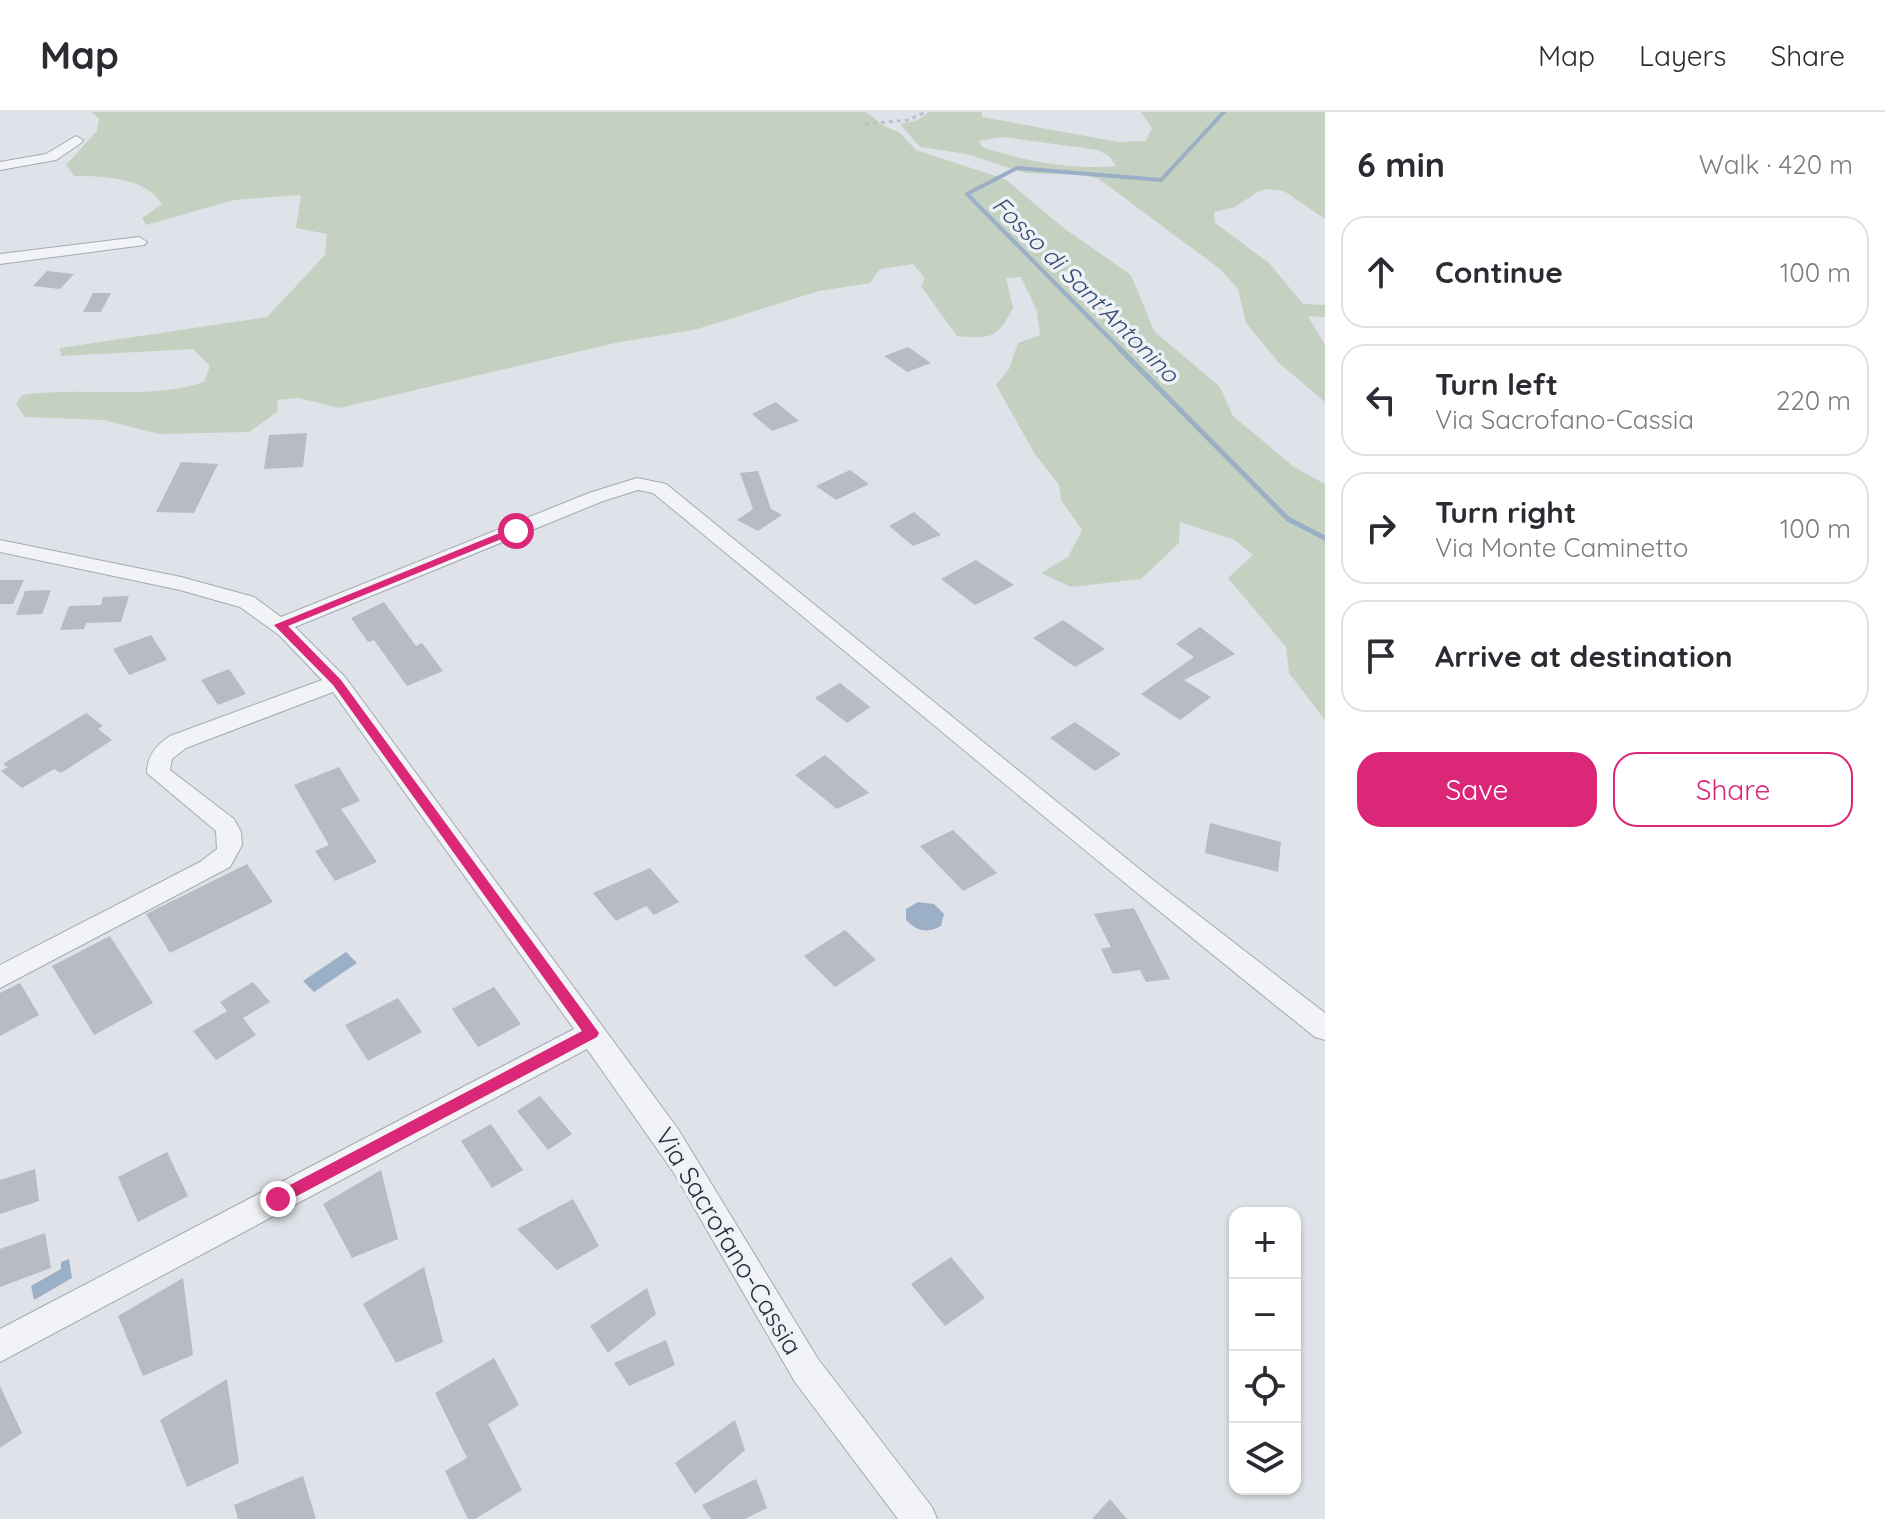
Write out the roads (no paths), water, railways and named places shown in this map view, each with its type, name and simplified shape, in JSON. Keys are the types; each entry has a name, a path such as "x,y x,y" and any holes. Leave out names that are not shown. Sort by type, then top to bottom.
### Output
{"street":[{"path":"0,166 51,157 66,150 76,140"},
{"path":"0,259 139,242"},
{"path":"280,625 596,497 637,484 659,488 1144,887 1325,1029"},
{"name":"Via Sacrofano-Cassia","path":"0,546 222,593 258,607 337,682 689,1168 765,1303 829,1403 920,1519"},
{"path":"0,977 209,869 228,854 232,845 231,834 225,825 159,773 160,756 167,749 178,742 337,682"},
{"path":"0,1346 592,1033"}],"water":[{"path":"918,902 934,904 944,914 941,926 922,930 906,920 906,909"},
{"path":"346,952 357,963 314,992 303,981"},
{"path":"69,1259 72,1278 34,1300 31,1286 61,1269 61,1262"}],"waterway":[{"name":"Fosso di Sant'Antonino","path":"1122,351 967,194 1017,168 1161,180 1224,112"},
{"name":"Fosso di Sant'Antonino","path":"1120,349 1288,519 1325,538"}]}
